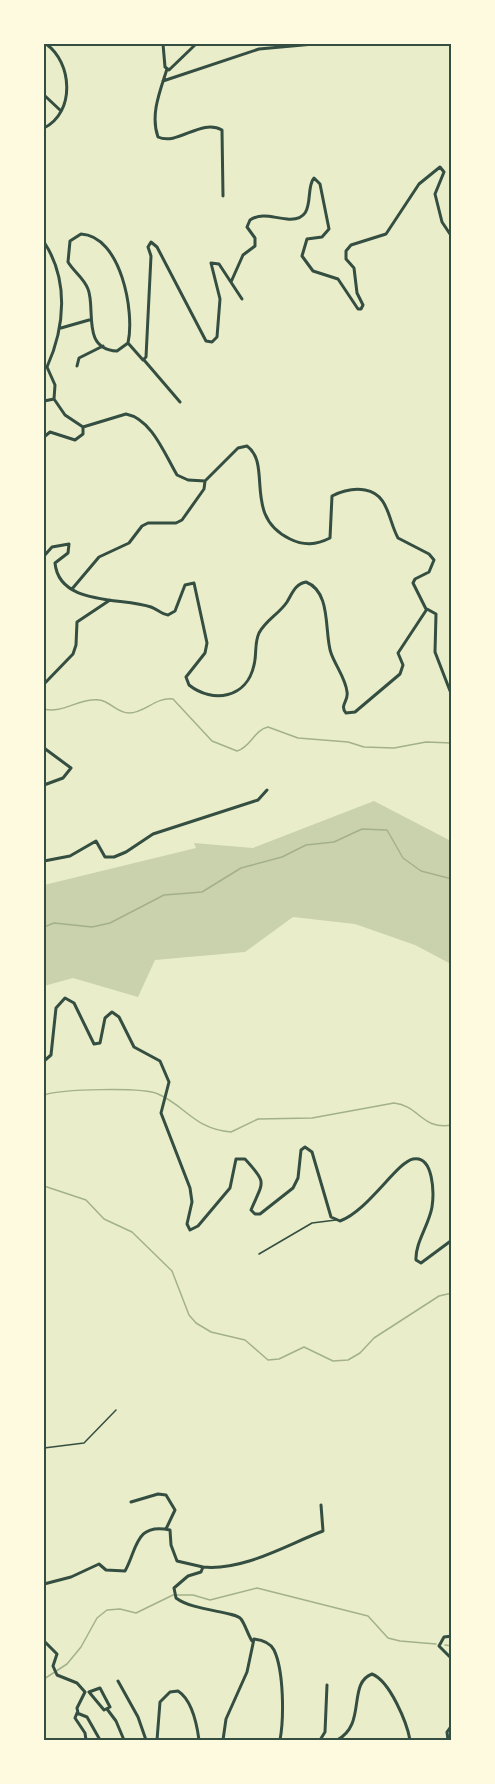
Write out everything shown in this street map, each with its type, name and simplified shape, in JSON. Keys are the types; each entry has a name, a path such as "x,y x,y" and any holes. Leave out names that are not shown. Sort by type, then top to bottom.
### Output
{"street":[{"path":"44,128 55,120 67,89 66,70 59,55 46,44"},
{"path":"163,44 167,69 154,124 158,137 169,140 207,128 222,130 223,196"},
{"path":"167,69 174,68 196,44"},
{"path":"163,81 259,49 314,44"},
{"path":"44,95 60,110"},
{"path":"231,282 243,255 255,246 255,238 247,227 250,219 263,215 288,219 303,214 309,206 311,182 314,178 320,184 328,228 322,237 306,239 302,256 313,272 338,279 358,309 363,308 362,302 357,293 354,268 346,259 346,250 351,245 386,234 419,184 440,167 444,172 435,194 442,222 452,237"},
{"path":"128,344 117,351 103,346 97,339 89,320 91,299 88,287 68,262 67,256 70,242 81,234 90,235 97,240 125,281 129,299 128,344 180,402"},
{"path":"44,242 52,255 62,302 61,328 47,367 55,385 54,399 65,415 83,427"},
{"path":"143,360 148,355 151,256 148,247 151,242 158,247 209,342 216,340 217,337 220,299 210,267 211,263 219,264 242,299"},
{"path":"61,328 89,320"},
{"path":"77,366 79,358 103,346"},
{"path":"44,400 54,399"},
{"path":"83,427 126,414 133,416 152,433 177,475 188,480 205,481"},
{"path":"44,436 50,432 75,440 80,439 83,427"},
{"path":"72,589 99,557 129,543 142,526 159,522 176,523 183,520 204,489 205,481 238,448 247,446 256,456 260,498 269,523 276,532 304,545 330,538 332,496 355,490 375,492 383,500 398,538 429,554 434,560 429,572 415,579 413,584 427,609 436,614 435,651 452,696"},
{"path":"44,556 52,547 69,544 68,553 56,561 55,567 62,581 72,589 79,593 110,600 152,607 168,615 175,611 185,585 194,583 207,643 205,653 188,673 187,681 201,693 222,697 237,692 246,684 254,669 257,639 266,623 286,604 301,583 309,583 328,615 329,648 348,694 343,709 352,714 400,674 403,665 398,653 427,609"},
{"path":"44,684 73,654 76,645 77,622 110,600"},
{"path":"44,748 71,768 63,778 44,785"},
{"path":"44,861 70,856 96,841 105,857 114,857 138,846 153,834 258,800 267,789"},
{"path":"44,1061 51,1055 58,1004 63,999 74,1003 91,1042 96,1045 102,1040 106,1015 115,1013 134,1047 160,1060 168,1077 162,1117 190,1188 192,1202 189,1229 196,1229 230,1188 234,1180 234,1164 238,1158 245,1158 259,1174 262,1189 251,1210 255,1214 260,1214 293,1188 298,1178 300,1153 305,1147 312,1152 330,1212 337,1220 346,1219 357,1211 380,1191 405,1162 417,1158 429,1167 433,1198 416,1260 421,1263 427,1261 452,1240"},
{"path":"131,1502 158,1494 166,1495 175,1510 166,1529"},
{"path":"44,1584 71,1577 99,1564 106,1570 125,1571 137,1539 141,1535 166,1529 170,1530 172,1551 177,1561 183,1564 219,1567 264,1556 323,1531 321,1505"},
{"path":"203,1567 201,1572 188,1576 174,1588 176,1598 184,1604 207,1611 231,1614 241,1619 252,1641 247,1672 226,1719 223,1740"},
{"path":"452,1636 444,1637 439,1646 452,1659"},
{"path":"252,1641 254,1639 267,1642 273,1649 278,1663 281,1702 280,1740"},
{"path":"44,1641 57,1654 53,1666 57,1675 77,1683 85,1692 75,1718 85,1733 86,1740"},
{"path":"338,1740 354,1725 361,1684 372,1674 382,1682 405,1718 411,1740"},
{"path":"118,1681 138,1717 146,1740"},
{"path":"320,1740 325,1732 327,1685"},
{"path":"107,1709 110,1707 109,1701 100,1688 89,1692 116,1721 124,1740"},
{"path":"157,1740 160,1702 170,1692 178,1690 184,1695 193,1716 199,1740"},
{"path":"78,1713 87,1717 100,1740"},
{"path":"448,1740 447,1732 452,1725"}],"lane":[{"path":"259,1254 312,1223 337,1220"},
{"path":"44,1448 84,1443 116,1410"}],"green space":[{"path":"374,801 451,841 451,964 415,945 355,924 293,917 245,952 155,960 138,997 73,978 44,986 44,885 196,848 194,843 253,848"}],"waterway":[{"path":"44,709 58,709 84,701 99,700 129,713 140,711 161,700 173,699 212,741 237,751 246,746 259,731 268,727 298,738 348,742 364,747 394,748 426,742 452,743"},
{"path":"44,927 54,923 92,927 110,923 164,895 202,892 241,868 282,857 306,845 334,842 362,829 387,830 403,858 421,871 452,879"},
{"path":"44,1095 67,1091 136,1090 149,1092 168,1099 199,1122 218,1130 231,1132 258,1119 312,1118 394,1103 410,1108 434,1124 452,1125"},
{"path":"44,1186 86,1200 104,1219 132,1232 172,1271 189,1315 196,1323 211,1332 245,1340 268,1360 279,1359 304,1347 333,1361 348,1360 360,1353 374,1338 439,1296 452,1293"},
{"path":"44,1679 67,1664 81,1647 97,1618 107,1610 120,1609 136,1613 173,1595 193,1595 210,1600 257,1588 368,1616 388,1638 436,1644"},
{"path":"445,1645 452,1646"}]}
